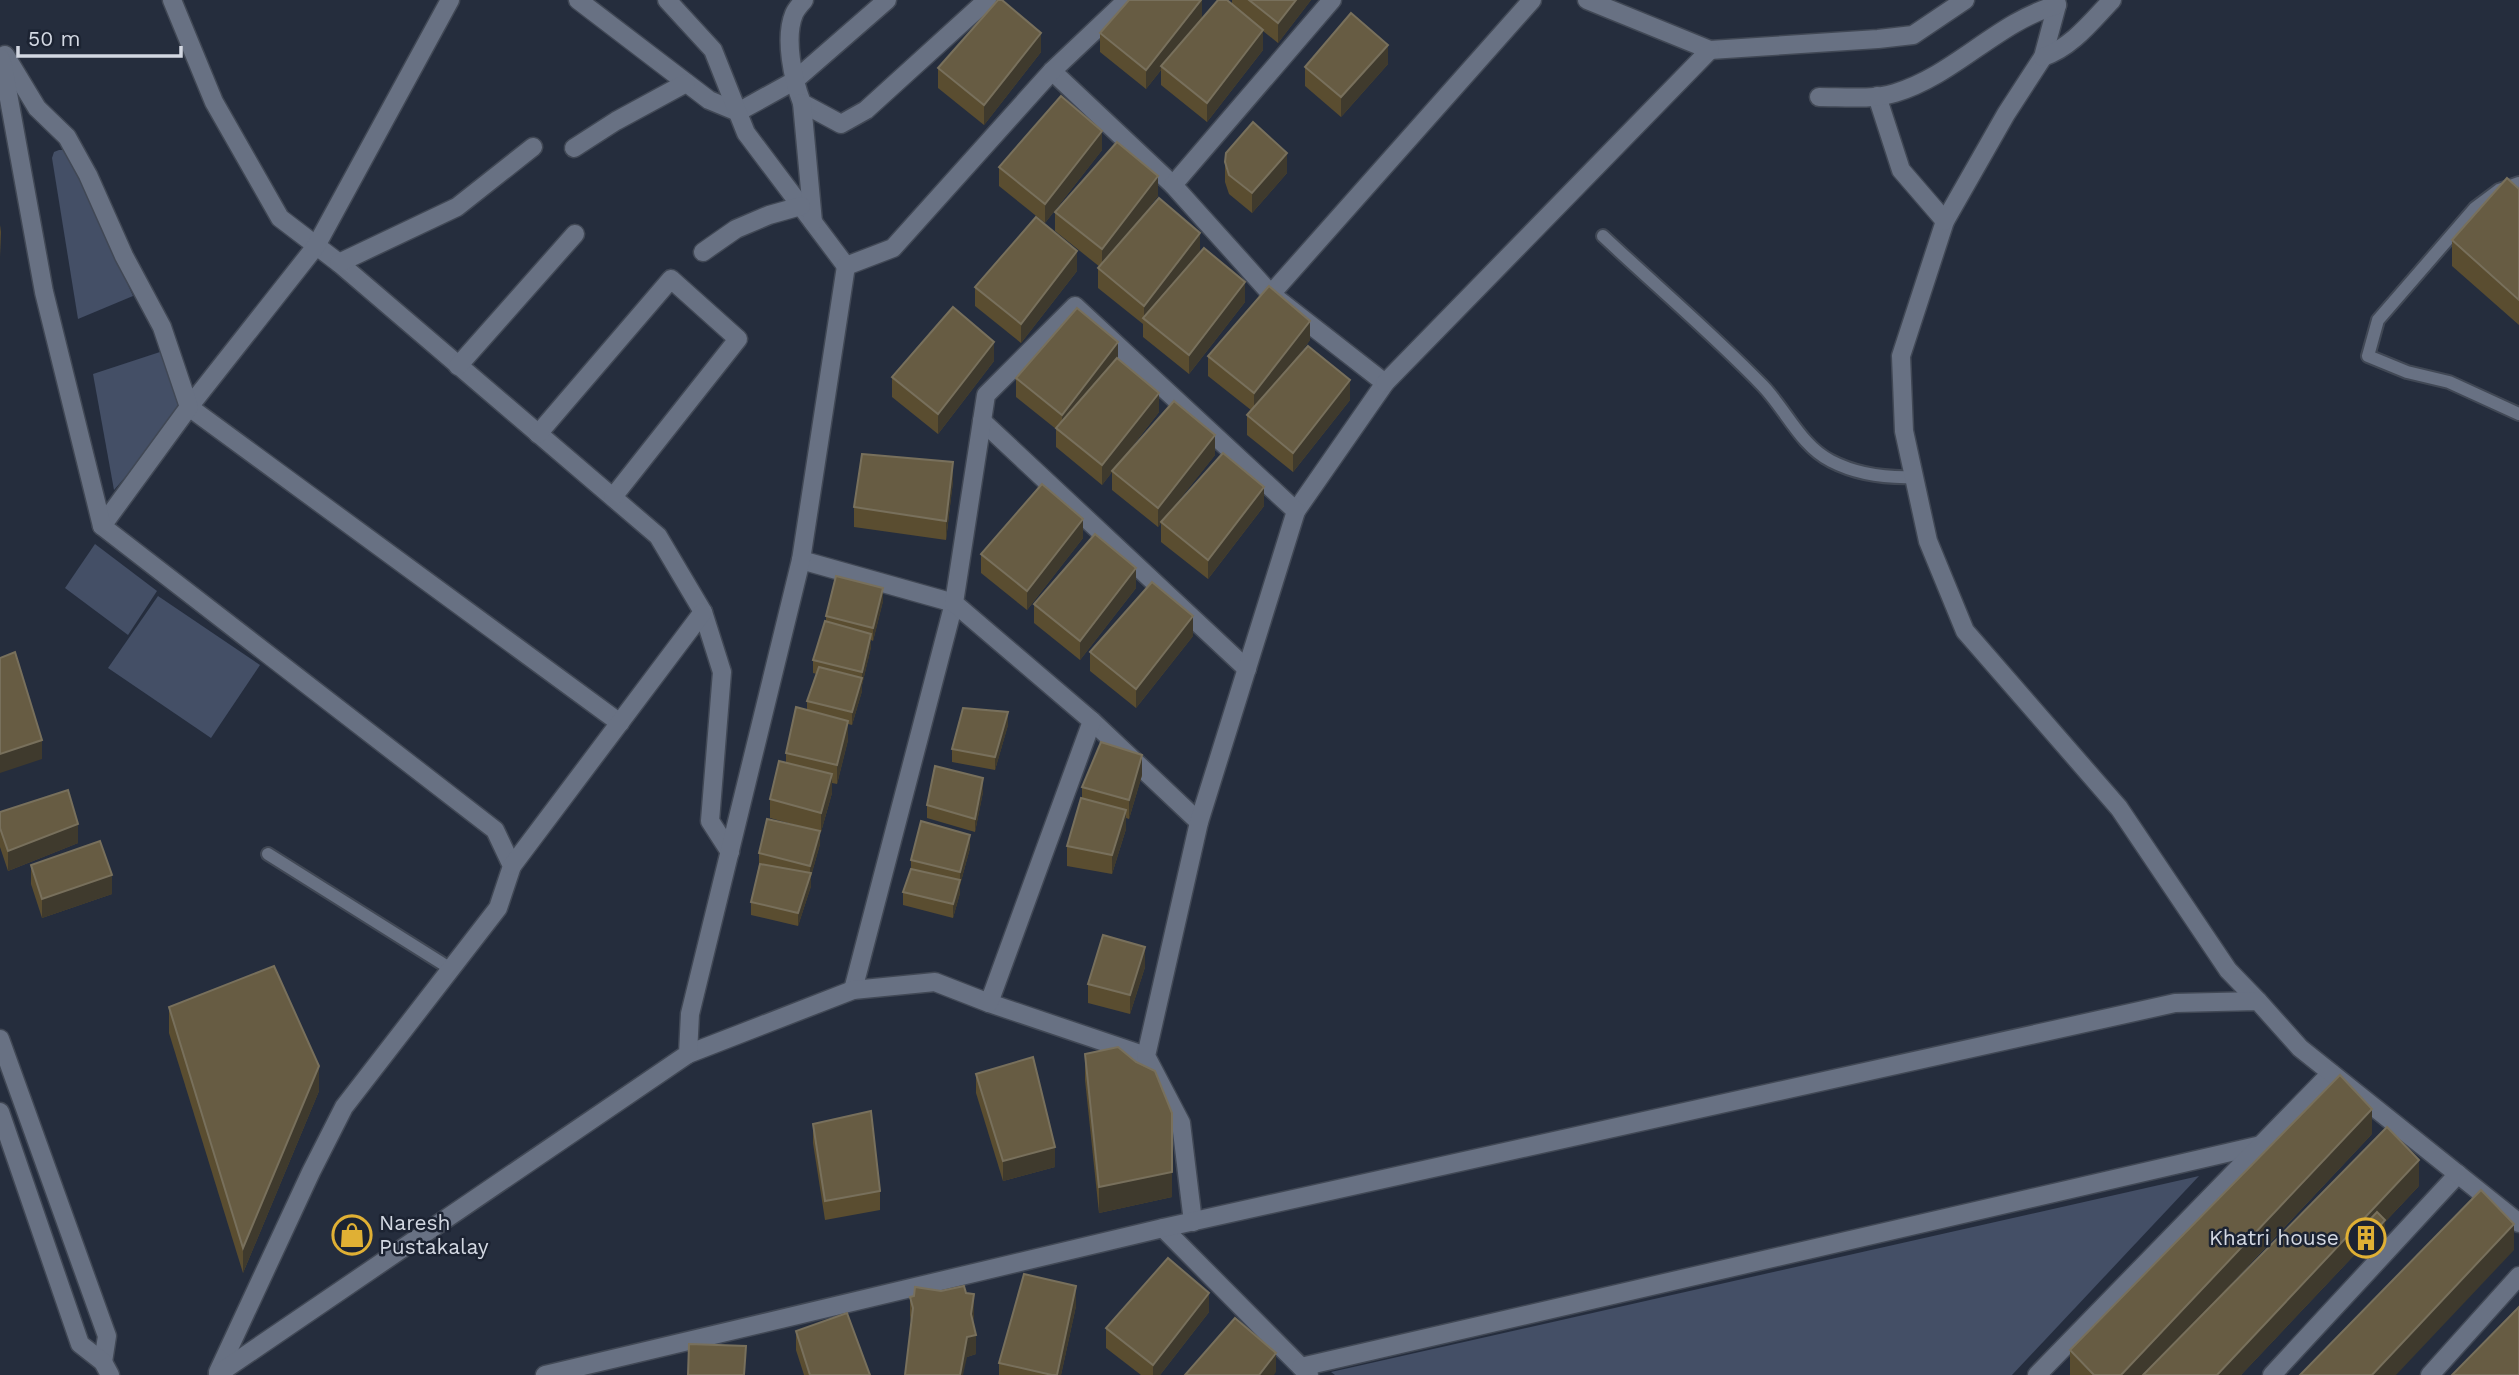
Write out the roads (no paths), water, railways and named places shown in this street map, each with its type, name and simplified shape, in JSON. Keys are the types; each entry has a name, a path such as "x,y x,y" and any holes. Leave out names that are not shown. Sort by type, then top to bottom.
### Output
{"street":[{"path":"172,0 214,102 280,218 338,263 658,536 703,612 722,672 710,821 730,852"},
{"path":"103,526 189,407 317,246 450,0"},
{"path":"578,0 709,100 737,112"},
{"path":"667,0 713,50 746,133 846,266 800,560 690,1014 688,1054"},
{"path":"804,0 794,13 790,31 794,81 802,103 813,222"},
{"path":"737,112 794,81 887,0"},
{"path":"802,103 841,124 852,119 866,110 987,0"},
{"path":"846,266 893,248 1052,71 1127,0"},
{"path":"1173,186 1332,0"},
{"path":"1271,294 1532,0"},
{"path":"1587,0 1710,50 1913,35 1965,0"},
{"path":"2043,57 2059,51 2074,40 2112,0"},
{"path":"2056,3 2043,57 2006,114 1945,221 1901,356 1904,431 1928,541 1965,631 2119,808 2228,970 2300,1048 2519,1223"},
{"path":"1819,97 1894,94 1924,80 2029,14 2056,3"},
{"path":"0,46 37,108 66,137 88,175 124,256 162,327 189,407 620,723"},
{"path":"1193,1222 1181,1123 1146,1056 1199,822 1296,511 1385,383 1710,50"},
{"path":"0,58 44,292 103,526 495,830 512,866"},
{"path":"1052,71 1173,186 1271,294 1385,383"},
{"path":"574,148 616,121 687,83"},
{"path":"1877,96 1900,170 1945,221"},
{"path":"338,263 457,207 533,147"},
{"path":"703,252 736,229 769,215 801,206"},
{"path":"458,366 575,234"},
{"path":"538,434 671,279 738,338 613,497"},
{"path":"853,990 954,603 986,395 1075,306 1296,511"},
{"path":"982,421 1247,669"},
{"path":"800,560 954,603 1092,721 1199,822"},
{"path":"217,1374 344,1107 498,908 512,866 703,612"},
{"path":"989,1003 1092,721"},
{"path":"217,1374 688,1054 853,990 935,982 1146,1056"},
{"path":"545,1375 564,1373 1163,1228 2175,1003 2259,1001"},
{"path":"0,1039 107,1336 106,1368"},
{"path":"2037,1375 2331,1073"},
{"path":"0,1112 80,1344 106,1368"},
{"path":"1163,1228 1305,1371 2261,1145"},
{"path":"2272,1375 2458,1174"},
{"path":"2430,1375 2519,1276"}],"lane":[{"path":"2519,183 2500,190 2475,208 2378,320 2368,356 2407,372 2449,382 2519,414"},
{"path":"1604,236 1763,386 1808,443 1821,454 1832,462 1866,473 1890,478 1914,477"},
{"path":"268,854 451,969"}],"place":[{"name":"Naresh Pustakalay","path":"352,1235"},
{"name":"Khatri house","path":"2366,1238"}]}
